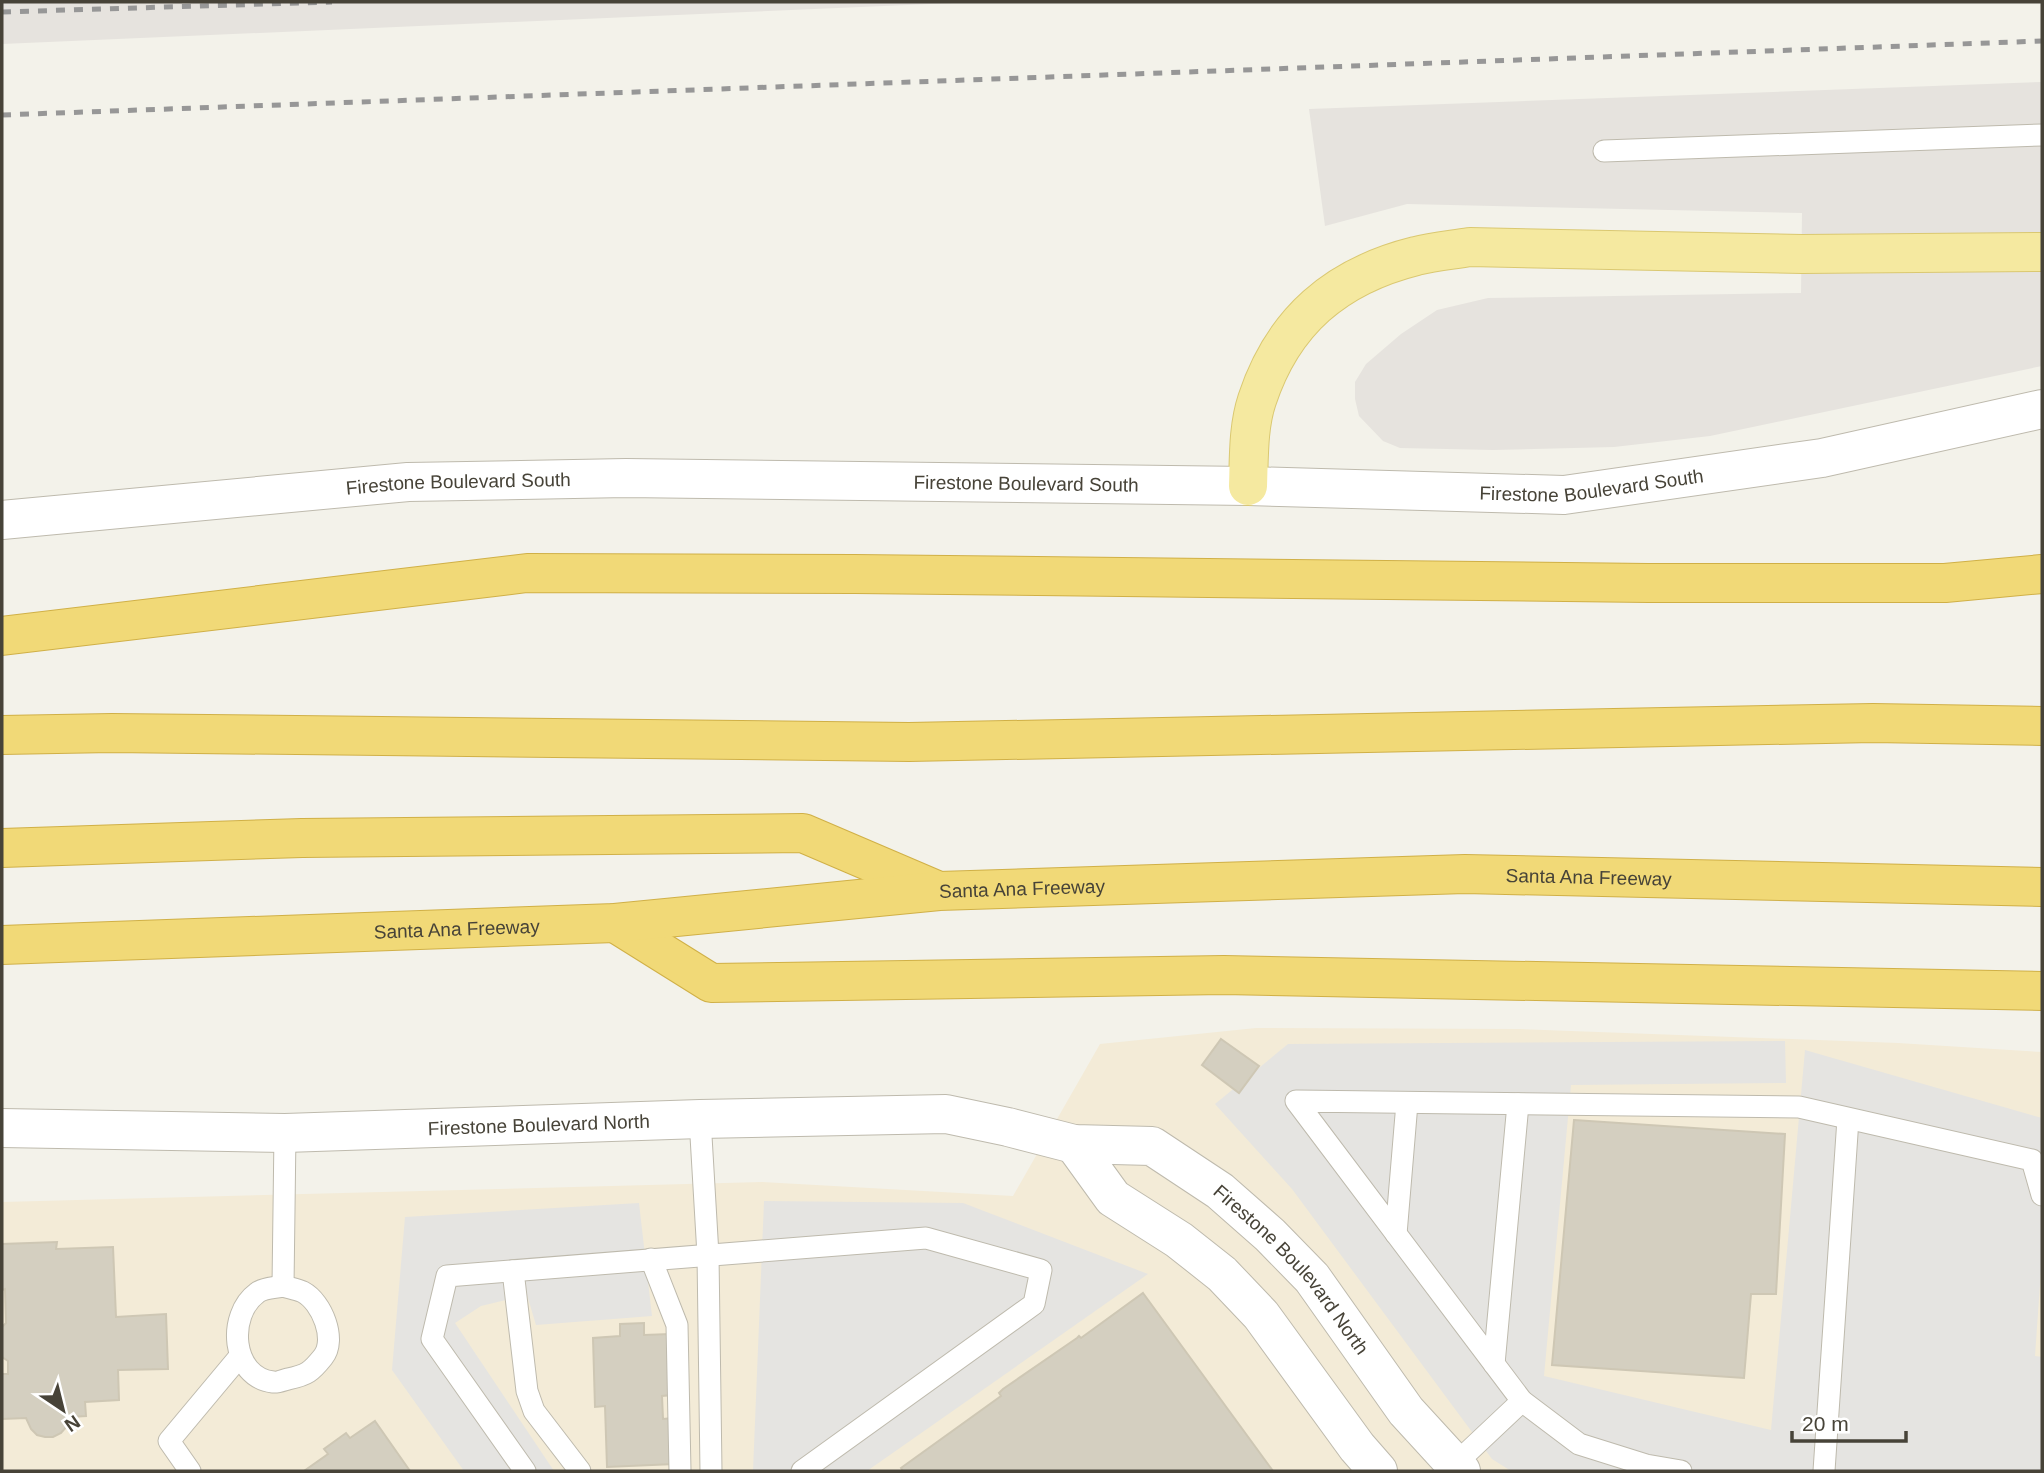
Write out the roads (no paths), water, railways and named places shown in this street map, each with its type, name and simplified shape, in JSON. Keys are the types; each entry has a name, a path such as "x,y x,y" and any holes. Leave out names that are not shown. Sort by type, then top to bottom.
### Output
{"highway":[{"path":"2,636 527,573 896,574 1648,583 1945,583 2042,574"},
{"path":"2,735 112,733 909,742 1859,723 2042,726"},
{"path":"2,848 316,838 803,833 939,891"},
{"name":"Santa Ana Freeway","path":"2,945 615,923 939,891 1465,874 2042,887"},
{"path":"615,923 711,982 1224,975 2042,991"}],"main road":[{"path":"1248,486 1251,430 1257,401 1276,355 1306,313 1358,276 1417,255 1470,247 1802,254 2042,252"}],"street":[{"name":"Firestone Boulevard South","path":"2,520 408,482 626,478 1248,486 1564,495 1822,458 2042,409"},
{"name":"Firestone Boulevard North","path":"2,1128 285,1133 946,1114 1074,1144 1152,1146 1220,1191 1270,1235 1312,1278 1406,1411 1454,1469"},
{"path":"1074,1144 1112,1198 1179,1240 1222,1274 1261,1315 1357,1447 1378,1471"}],"lane":[{"path":"1604,151 2042,135"},
{"path":"1681,1471 1646,1465 1579,1444 1522,1401 1296,1101 1799,1107 2032,1160 2042,1195"},
{"path":"1396,1234 1407,1103"},
{"path":"1494,1364 1518,1104"},
{"path":"699,1119 708,1255 711,1471"},
{"path":"1824,1471 1849,1119"},
{"path":"283,1286 285,1133"},
{"path":"525,1471 432,1339 447,1276 926,1238 1041,1270 1034,1304 802,1471"},
{"path":"651,1259 677,1325 680,1471"},
{"path":"513,1271 527,1391 534,1411 579,1471"},
{"path":"283,1286 304,1292 317,1303 328,1327 326,1354 307,1375 274,1383 255,1376 240,1356 236,1334 241,1311 258,1292 283,1286"},
{"path":"190,1471 169,1441 240,1356"},
{"path":"1454,1469 1522,1401"}],"railway":[{"path":"2,12 332,2"},
{"path":"2,115 2042,41"}]}
